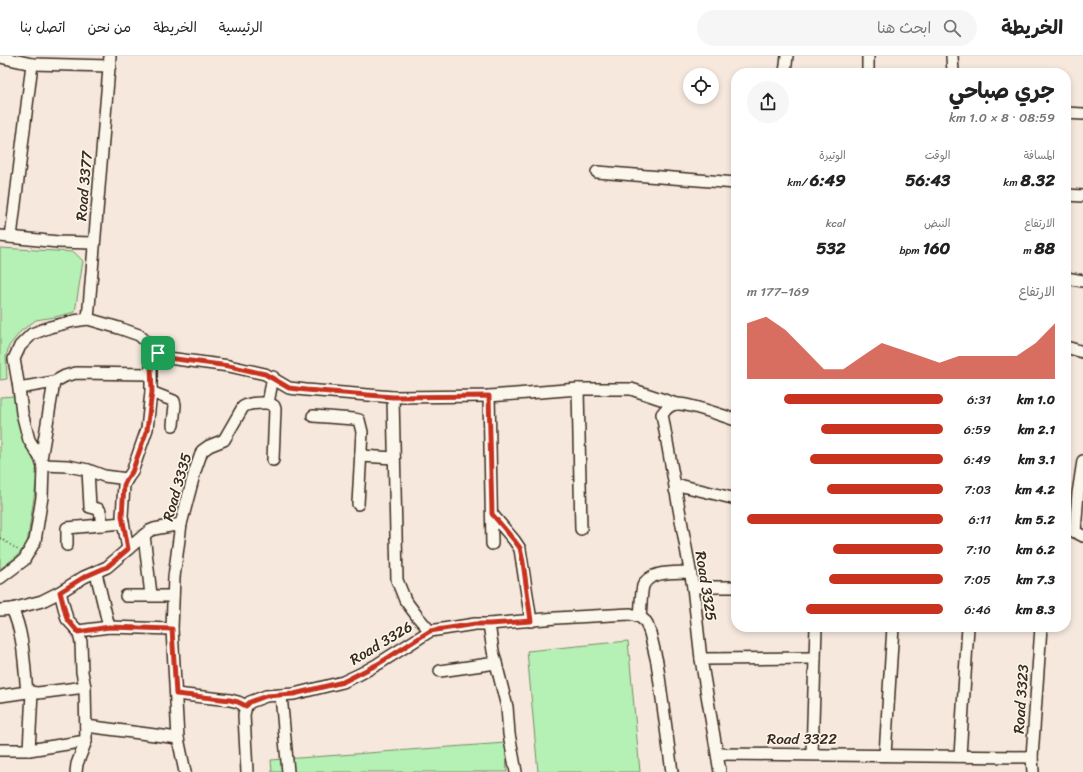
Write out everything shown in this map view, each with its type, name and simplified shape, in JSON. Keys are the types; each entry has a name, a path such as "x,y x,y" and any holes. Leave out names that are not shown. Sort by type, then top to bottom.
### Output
{"street":[{"path":"786,68 787,56"},
{"path":"868,56 868,68"},
{"path":"952,56 953,68"},
{"path":"0,57 32,64 110,61"},
{"name":"Road 3377","path":"88,319 93,244 110,61"},
{"path":"32,64 6,236 58,242 93,244"},
{"path":"1071,113 1083,114"},
{"path":"597,172 731,183"},
{"path":"1071,195 1083,196"},
{"path":"1071,279 1083,281"},
{"path":"127,479 104,476 88,470 68,466 43,465 29,440 22,413 14,359 20,346 32,334 50,326 88,319 139,335 158,353 168,358 229,366 265,374 273,377 289,388 306,390 393,397 489,396 578,389 631,389 642,392 669,408"},
{"path":"1071,348 1083,352"},
{"path":"128,549 122,509 124,485 132,472 147,430 152,392 150,374 152,362 158,353"},
{"path":"19,388 54,382 65,376 76,373 150,374"},
{"path":"273,377 268,403 272,405 274,409 273,460"},
{"path":"0,578 24,560 34,541 42,497 43,444 54,382"},
{"path":"578,389 581,529"},
{"path":"152,392 174,400 173,425"},
{"path":"642,392 657,405 669,408 686,404 731,418"},
{"path":"489,396 492,544"},
{"path":"393,397 397,580 405,600 430,631"},
{"name":"Road 3335","path":"185,772 178,738 172,629 174,577 181,524 202,451 208,446 224,440 243,407 247,404 268,403"},
{"name":"Road 3325","path":"669,408 675,490 693,587 701,659 720,772"},
{"path":"313,416 359,420 362,432 358,504"},
{"path":"361,456 394,458"},
{"path":"1075,532 1078,493 1083,461"},
{"path":"88,470 90,507 98,509 100,512 102,525"},
{"path":"675,490 683,486 731,498"},
{"path":"492,514 520,548 531,621"},
{"path":"67,545 67,528 123,523"},
{"path":"0,610 12,610 42,601 84,577 107,567 144,535 154,529 181,524"},
{"name":"Road 3335","path":"144,535 151,595"},
{"path":"672,772 657,662 646,622 640,617 644,585 651,577 661,574 689,572"},
{"path":"96,573 109,627"},
{"path":"693,587 731,587"},
{"path":"60,592 67,619 78,632 81,642 82,672 85,687 86,741 77,764 76,772"},
{"path":"126,596 174,596"},
{"path":"12,610 15,615 30,692 29,750"},
{"name":"Road 3326","path":"245,711 250,702 266,696 294,694 343,682 378,664 430,631 475,624 630,614 640,617"},
{"path":"489,624 496,664 507,707 509,734 516,772"},
{"path":"78,632 109,627 172,629"},
{"path":"812,754 816,632"},
{"path":"885,755 893,632"},
{"path":"960,756 968,632"},
{"name":"Road 3323","path":"1033,772 1032,757 1041,632"},
{"path":"701,659 815,658"},
{"path":"440,671 496,664"},
{"path":"0,696 85,687"},
{"path":"176,694 238,702 245,711 247,772"},
{"path":"281,695 288,772"},
{"path":"86,726 178,738"},
{"path":"0,750 29,750 86,741"},
{"name":"Road 3322","path":"718,754 1032,757"}],"path":[{"path":"0,538 26,556"}],"green space":[{"path":"0,248 74,252 83,261 75,312 36,320 21,331 9,346 6,357 7,379 0,380"},
{"path":"15,396 25,440 38,471 27,544 17,556 0,569 0,397"},
{"path":"628,641 640,772 538,772 527,651"},
{"path":"505,743 507,772 272,772 271,760"}],"route":[{"path":"158,353 168,358 229,366 265,374 273,377 289,388 393,397 489,396 492,514 520,548 531,621 475,624 430,631 378,664 343,682 294,694 266,696 250,702 246,706 230,700 176,694 172,629 109,627 78,632 67,619 60,592 84,577 107,567 128,549 122,516 124,485 125,481 132,472 147,430 152,392 150,374 151,366 158,353"}]}
